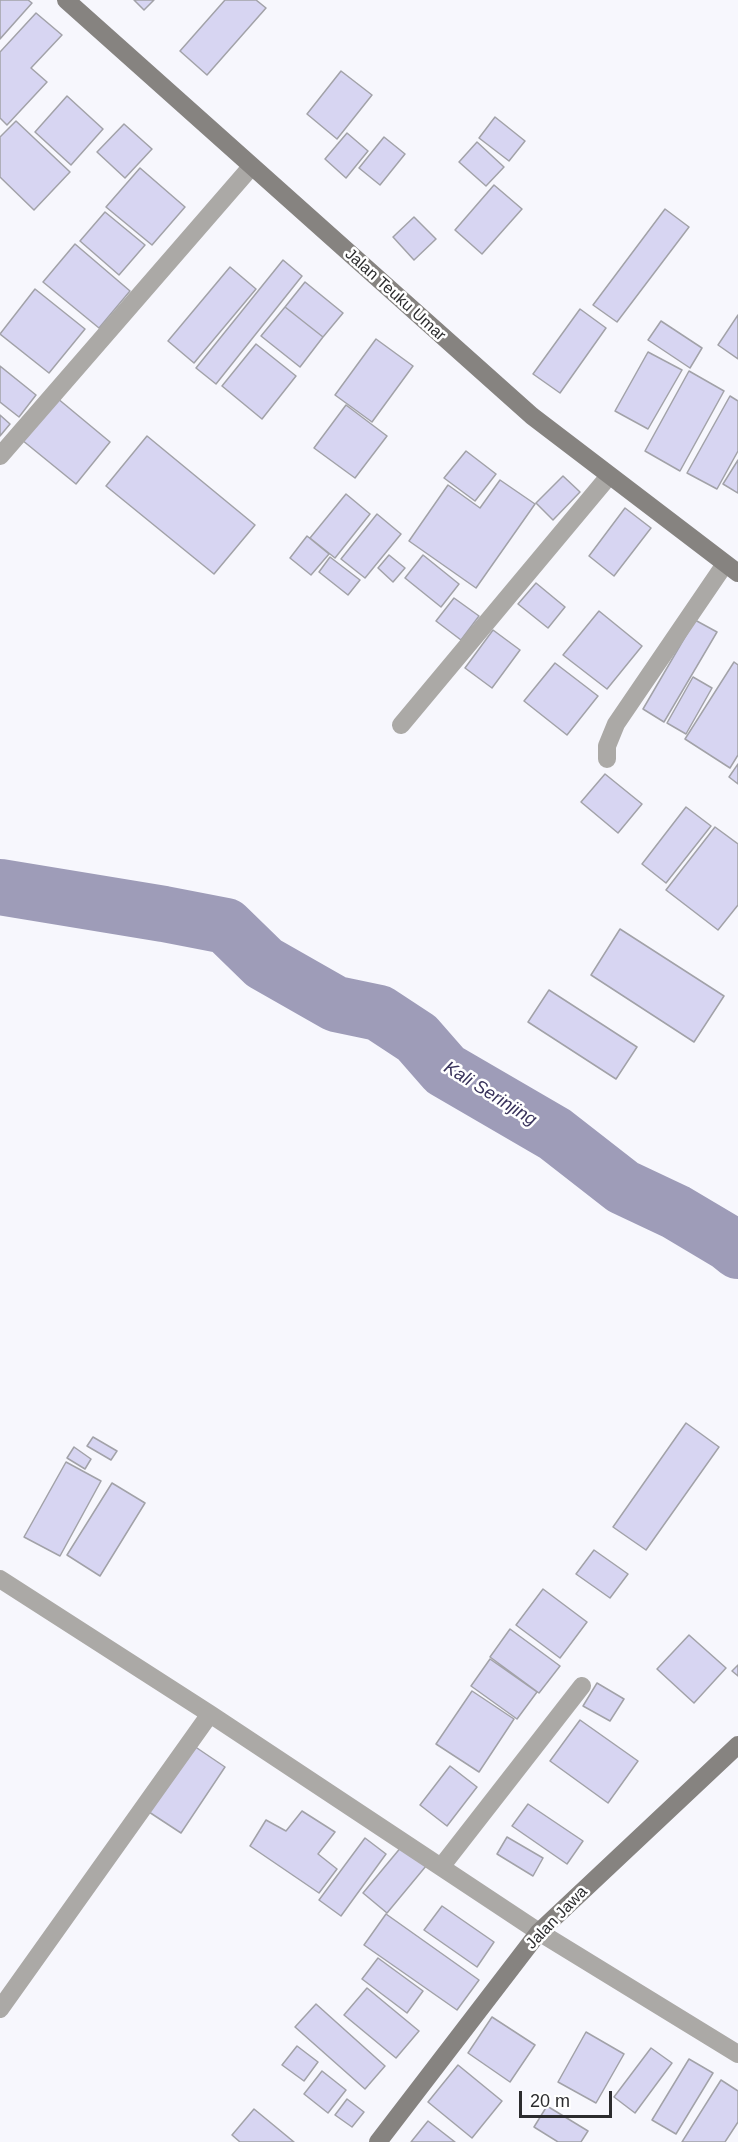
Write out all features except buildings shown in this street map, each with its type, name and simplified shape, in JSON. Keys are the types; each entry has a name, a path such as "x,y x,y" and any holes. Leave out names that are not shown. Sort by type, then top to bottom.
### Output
{"main road":[{"name":"Jalan Teuku Umar","path":"66,0 532,416 731,569"},
{"name":"Jalan Jawa","path":"378,2142 539,1932 738,1745"}],"street":[{"path":"0,456 251,167"},
{"path":"401,724 609,476"},
{"path":"607,759 607,746 616,724 731,569"},
{"path":"0,1579 210,1714 539,1932 738,2054"},
{"path":"441,1867 582,1686"},
{"path":"0,2009 210,1714"}],"waterway":[{"name":"Kali Serinjing","path":"0,887 226,926 264,963 336,1004 379,1013 417,1038 445,1070 555,1134 623,1187 676,1212 738,1251"}]}
